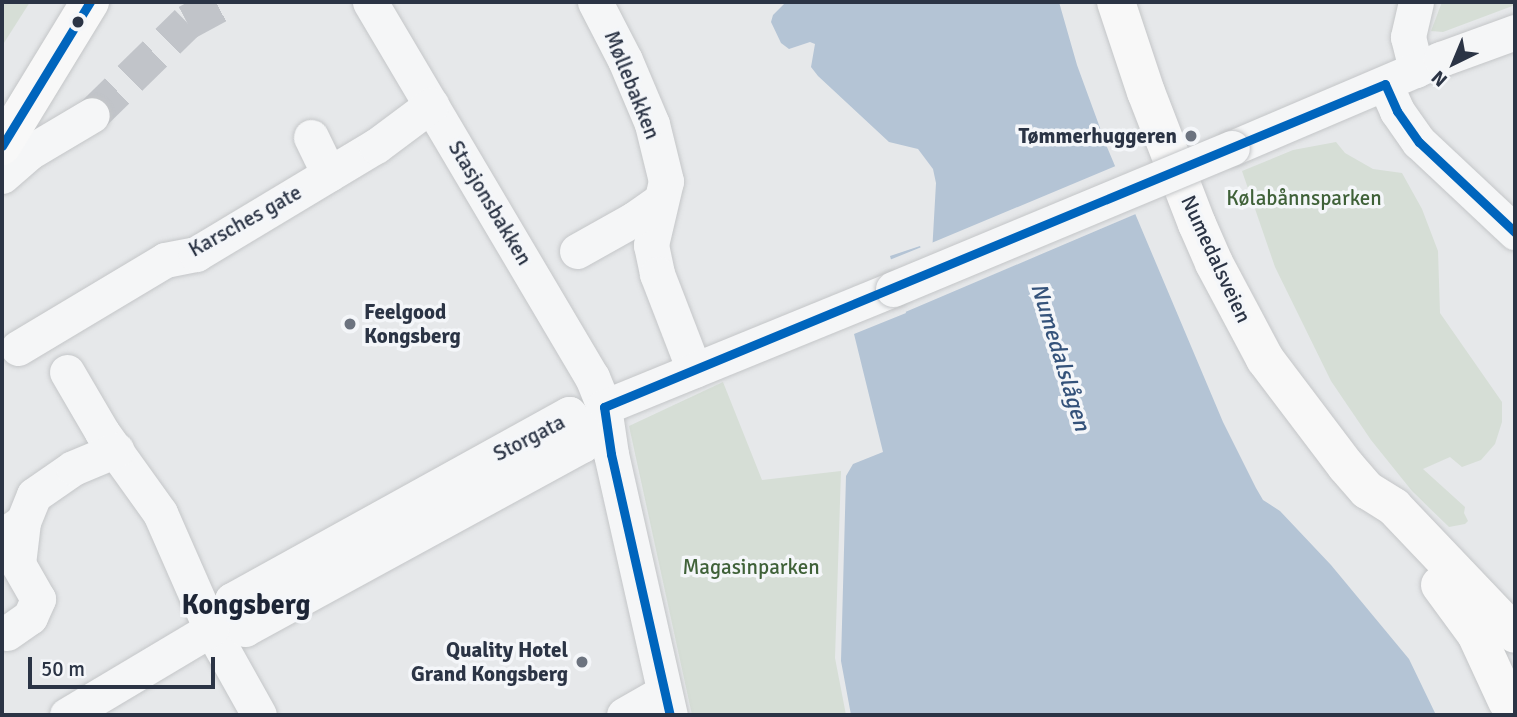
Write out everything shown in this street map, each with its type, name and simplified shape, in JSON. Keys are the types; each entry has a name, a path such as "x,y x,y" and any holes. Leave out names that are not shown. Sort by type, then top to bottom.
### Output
{"main road":[{"path":"2,146 90,2"},
{"name":"Numedalsveien","path":"1116,2 1146,92 1214,264 1265,359 1325,441 1367,490 1382,518 1468,620 1510,699"},
{"name":"Numedalsveien","path":"1367,490 1394,507 1515,634"}],"street":[{"name":"Stasjonsbakken","path":"370,2 592,377 604,407 611,454 667,704"},
{"name":"Møllebakken","path":"596,2 626,91 663,123 666,181 651,245 657,274 694,370"},
{"path":"1416,2 1408,26 1408,37 1416,69"},
{"path":"604,407 1232,148 1416,69 1515,32"},
{"path":"1385,83 1397,111 1419,142 1515,232"},
{"name":"Karsches gate","path":"18,348 164,260 196,254 313,163 376,146 431,105"},
{"path":"2,176 28,153 92,115"},
{"path":"577,251 634,219 661,200"},
{"path":"67,372 109,441 160,513 221,624 259,715"},
{"name":"Storgata","path":"67,715 221,624 232,600 569,414 581,428 582,445 245,629 221,624"},
{"path":"7,632 30,617 38,599 18,564 12,529 34,495 109,441"},
{"path":"624,715 667,704"}],"green space":[{"path":"2,2 30,2 2,46"},
{"path":"1442,2 1515,2 1515,5 1443,32 1431,31"},
{"name":"Kølabånnsparken","path":"1336,142 1345,153 1373,169 1402,173 1422,209 1438,251 1440,313 1502,402 1502,422 1495,444 1481,460 1462,467 1450,457 1423,469 1465,507 1464,513 1468,521 1465,524 1449,527 1412,491 1371,440 1331,381 1275,267 1242,171 1293,150"},
{"name":"Magasinparken","path":"723,382 762,480 841,471 835,658 846,715 692,715 629,426"}],"water":[{"name":"Numedalslågen","path":"786,2 1059,2 1077,65 1107,147 1223,422 1256,488 1263,500 1280,511 1331,565 1409,659 1436,715 851,715 841,661 846,476 853,464 883,452 854,334 906,313 890,256 920,246 931,271 936,183 933,169 918,149 889,142 818,76 811,67 815,44 810,42 789,49 781,43 771,22 773,15"}],"pier":[{"path":"1118,165 1138,213 903,313 887,261 924,246 929,258 929,244"}],"tunnel":[{"path":"92,115 187,22 224,2"}],"transit line":[{"path":"2,146 90,2"},
{"path":"1385,84 1397,111 1419,142 1515,232"},
{"path":"604,407 1385,84"},
{"path":"604,407 611,454 670,715"}],"place":[{"name":"Tømmerhuggeren","path":"1191,136"},
{"name":"Feelgood Kongsberg","path":"350,324"},
{"name":"Quality Hotel Grand Kongsberg","path":"582,662"}],"district":[{"name":"Kongsberg","path":"246,605"}]}
